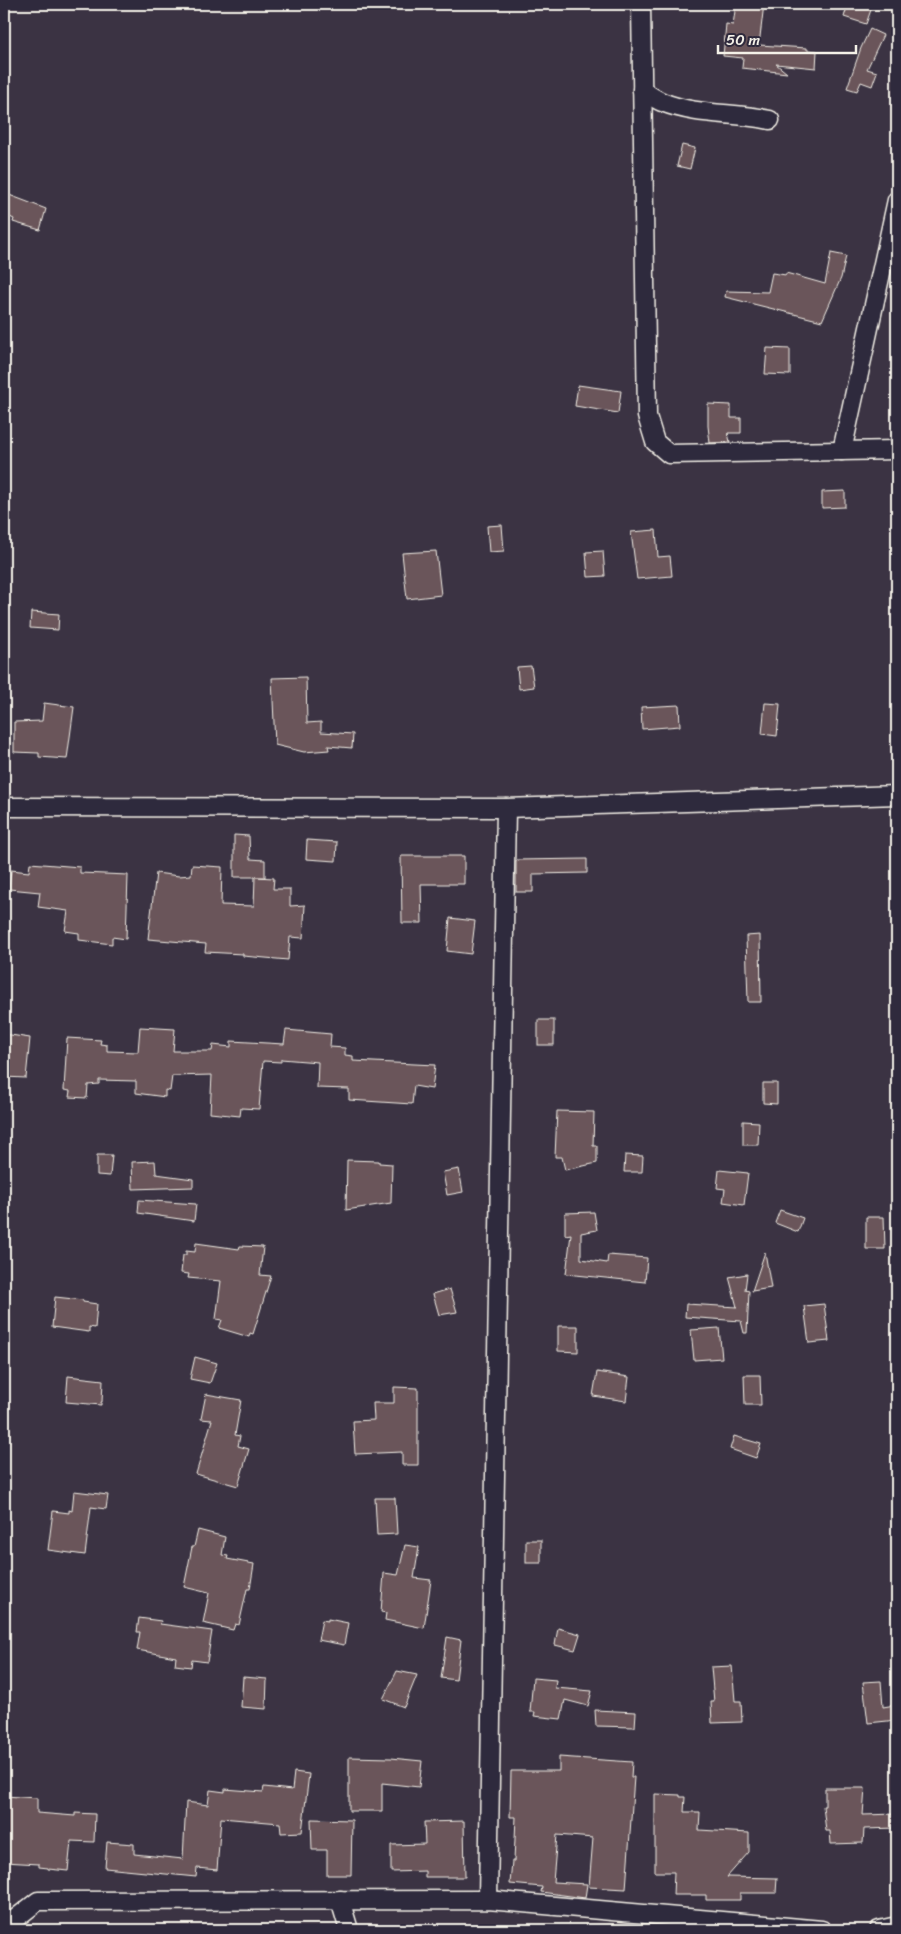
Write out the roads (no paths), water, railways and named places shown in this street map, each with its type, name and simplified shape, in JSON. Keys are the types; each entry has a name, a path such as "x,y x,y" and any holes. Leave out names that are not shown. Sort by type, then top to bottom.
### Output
{"street":[{"path":"641,4 647,416 655,442 669,454 897,450"},
{"path":"642,90 662,102 698,112 756,116 770,120"},
{"path":"842,451 897,200"},
{"path":"4,807 506,808 897,795"},
{"path":"488,1900 506,808"},
{"path":"340,1900 349,1930"},
{"path":"11,1923 38,1901 488,1900 751,1927 822,1930"},
{"path":"879,1930 897,1926"}]}
